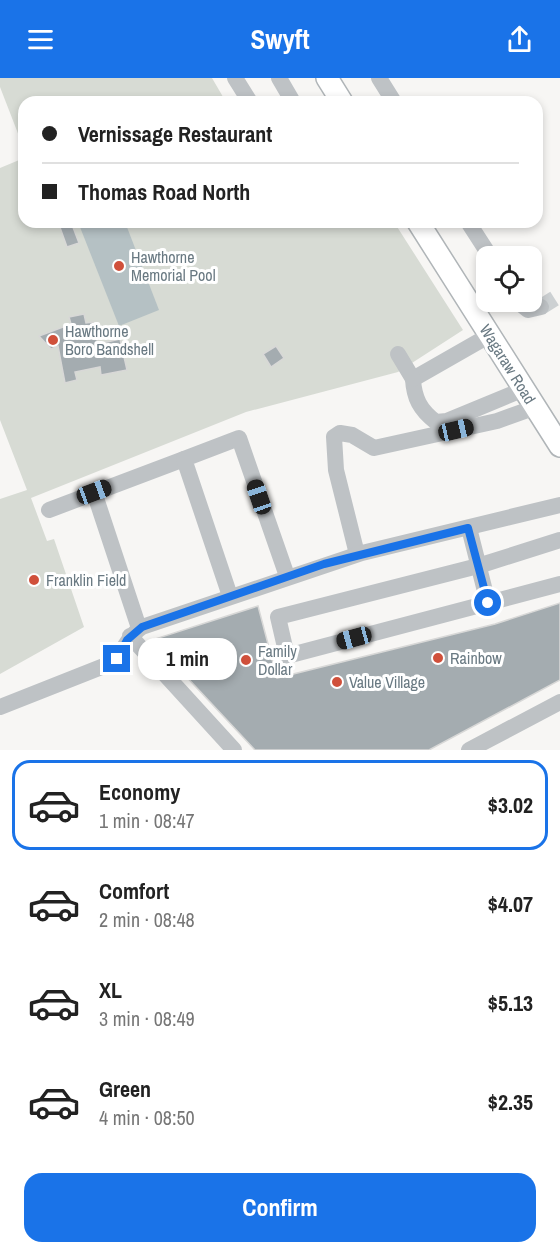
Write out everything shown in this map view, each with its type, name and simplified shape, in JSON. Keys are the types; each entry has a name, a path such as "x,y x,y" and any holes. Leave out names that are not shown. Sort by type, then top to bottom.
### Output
{"main road":[{"path":"327,78 338,96"},
{"name":"Wagaraw Road","path":"422,228 560,446"}],"street":[{"path":"236,78 246,96"},
{"path":"279,78 290,96"},
{"path":"379,78 390,96"},
{"path":"472,228 484,246"},
{"path":"413,379 490,335"},
{"path":"398,354 413,379 414,394 425,414 436,422 447,421 524,389"},
{"path":"357,554 336,470 334,437 340,433 352,435 374,448 497,421 536,407"},
{"path":"48,510 239,438 287,576"},
{"path":"184,459 230,596"},
{"path":"94,492 135,632 234,750"},
{"path":"0,707 108,664 117,659 135,632 230,596 357,554 560,505"},
{"path":"468,528 488,603"},
{"path":"560,540 478,566 278,617 287,656 560,584"},
{"path":"469,750 491,745 560,702"}],"shaded area":[{"path":"0,78 212,78 222,96 18,96 18,134 0,87"},
{"path":"18,160 18,228 398,228 463,330 398,372 246,412 31,498 47,541 54,539 84,627 0,674 0,499 27,490 0,420 0,168"},
{"name":"Hawthorne Memorial Pool","path":"80,228 127,228 159,310 119,326"}],"building":[{"path":"60,228 73,228 79,243 67,247"},
{"path":"84,314 86,323 93,322 98,344 120,339 127,370 101,375 100,367 75,372 77,380 65,383 58,346 51,349 39,336 71,324 69,317"},
{"path":"276,346 284,358 271,367 263,354"},
{"path":"560,603 560,680 429,750 255,750 152,640 258,606 277,678 495,624"}],"tunnel":[{"path":"542,306 560,295"}],"place":[{"name":"Hawthorne Memorial Pool","path":"119,266"},
{"name":"Hawthorne Boro Bandshell","path":"53,340"},
{"name":"Franklin Field","path":"34,580"},
{"name":"Rainbow","path":"438,658"},
{"name":"Family Dollar","path":"246,660"},
{"name":"Value Village","path":"337,682"}],"route":[{"path":"117,659 123,652 127,640 142,627 324,564 468,528 488,603"}]}
